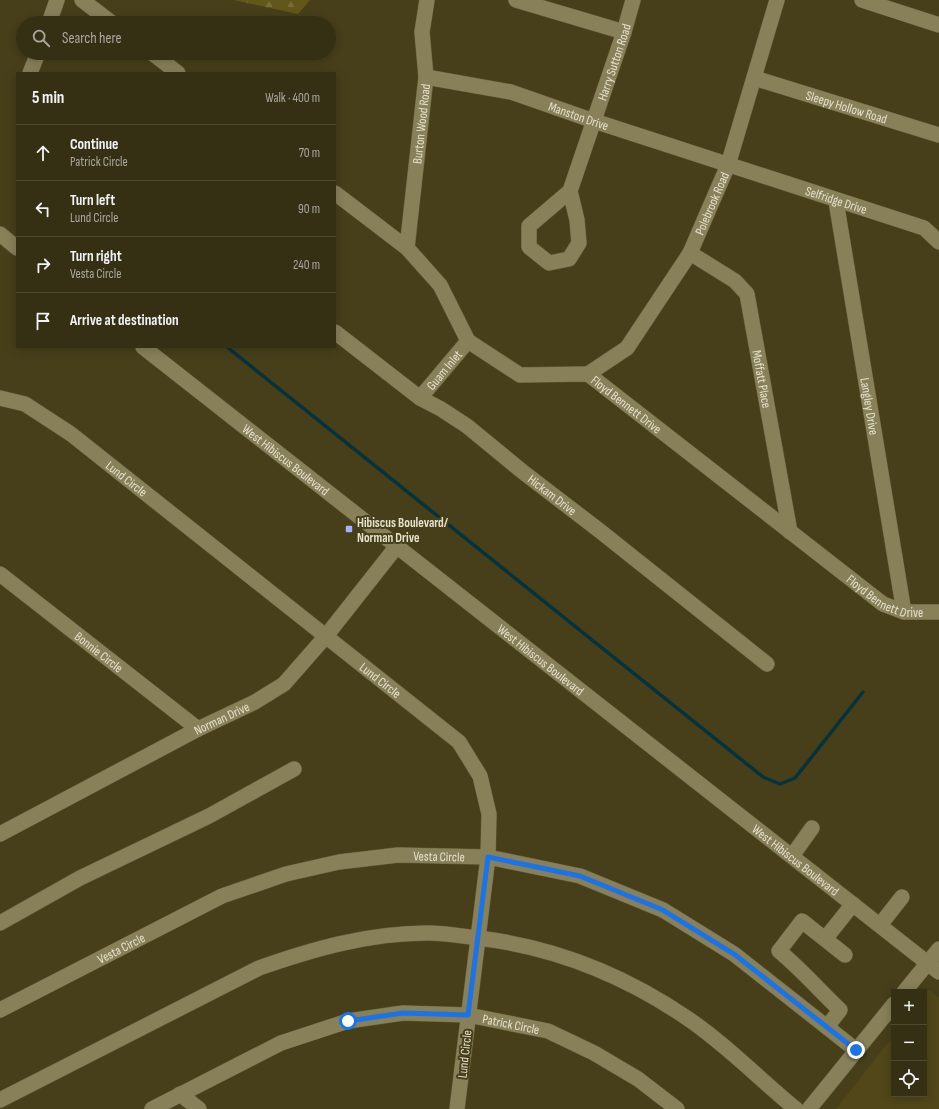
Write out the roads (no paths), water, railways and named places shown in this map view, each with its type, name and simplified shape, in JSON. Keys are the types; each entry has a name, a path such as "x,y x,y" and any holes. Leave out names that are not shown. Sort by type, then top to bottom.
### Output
{"street":[{"path":"51,16 57,0"},
{"path":"82,0 103,16"},
{"name":"Burton Wood Road","path":"407,248 426,77 422,32 427,0"},
{"path":"516,0 624,32"},
{"name":"Harry Sutton Road","path":"570,191 624,32 633,0"},
{"name":"Polebrook Road","path":"588,374 627,348 690,253 728,165 778,0"},
{"path":"862,0 939,25"},
{"path":"30,72 35,60"},
{"path":"161,60 177,72"},
{"name":"Manston Drive","path":"426,77 511,92 728,165"},
{"name":"Sleepy Hollow Road","path":"754,78 939,135"},
{"name":"Selfridge Drive","path":"728,165 836,201 924,228 939,242"},
{"path":"570,191 577,220 580,243 569,259 550,262 529,247 529,226 570,191"},
{"path":"336,194 407,248 440,284 468,341"},
{"name":"Langley Drive","path":"836,201 904,612"},
{"path":"0,234 16,247"},
{"name":"Moffatt Place","path":"690,253 735,281 747,294 790,532"},
{"name":"Hickam Drive","path":"336,333 420,398 468,426 523,472 600,531 767,664"},
{"name":"Floyd Bennett Drive","path":"468,341 520,375 588,374 883,604 904,612 939,612"},
{"name":"Guam Inlet","path":"420,398 468,341"},
{"name":"West Hibiscus Boulevard","path":"145,348 934,967"},
{"name":"Lund Circle","path":"0,398 25,404 71,434 459,742 480,776 489,814 488,857 457,1109"},
{"name":"Norman Drive","path":"0,834 198,729 255,702 284,684 326,636 397,546"},
{"name":"Bonnie Circle","path":"0,574 198,729"},
{"path":"0,924 80,878 208,816 294,769"},
{"path":"792,856 812,828"},
{"name":"Vesta Circle","path":"0,1010 222,896 286,874 339,862 398,855 488,857 580,876 663,910 734,954 856,1050"},
{"path":"880,925 902,897"},
{"path":"825,939 854,904"},
{"path":"827,1027 840,1010 814,986 797,966 779,951 802,921 845,955"},
{"path":"0,1100 242,974 297,954 340,943 384,936 427,933 452,934 524,945 560,954 604,970 665,1004 719,1041 796,1109"},
{"path":"908,989 934,967 939,949"},
{"path":"799,1005 814,986"},
{"path":"810,1109 891,1008"},
{"name":"Patrick Circle","path":"152,1109 188,1103 281,1043 348,1021 403,1013 468,1015 548,1031 594,1053 632,1076 677,1109"}],"waterway":[{"path":"228,348 763,777 780,784 795,778 863,692"}],"place":[{"name":"Hibiscus Boulevard/ Norman Drive","path":"349,529"}]}
